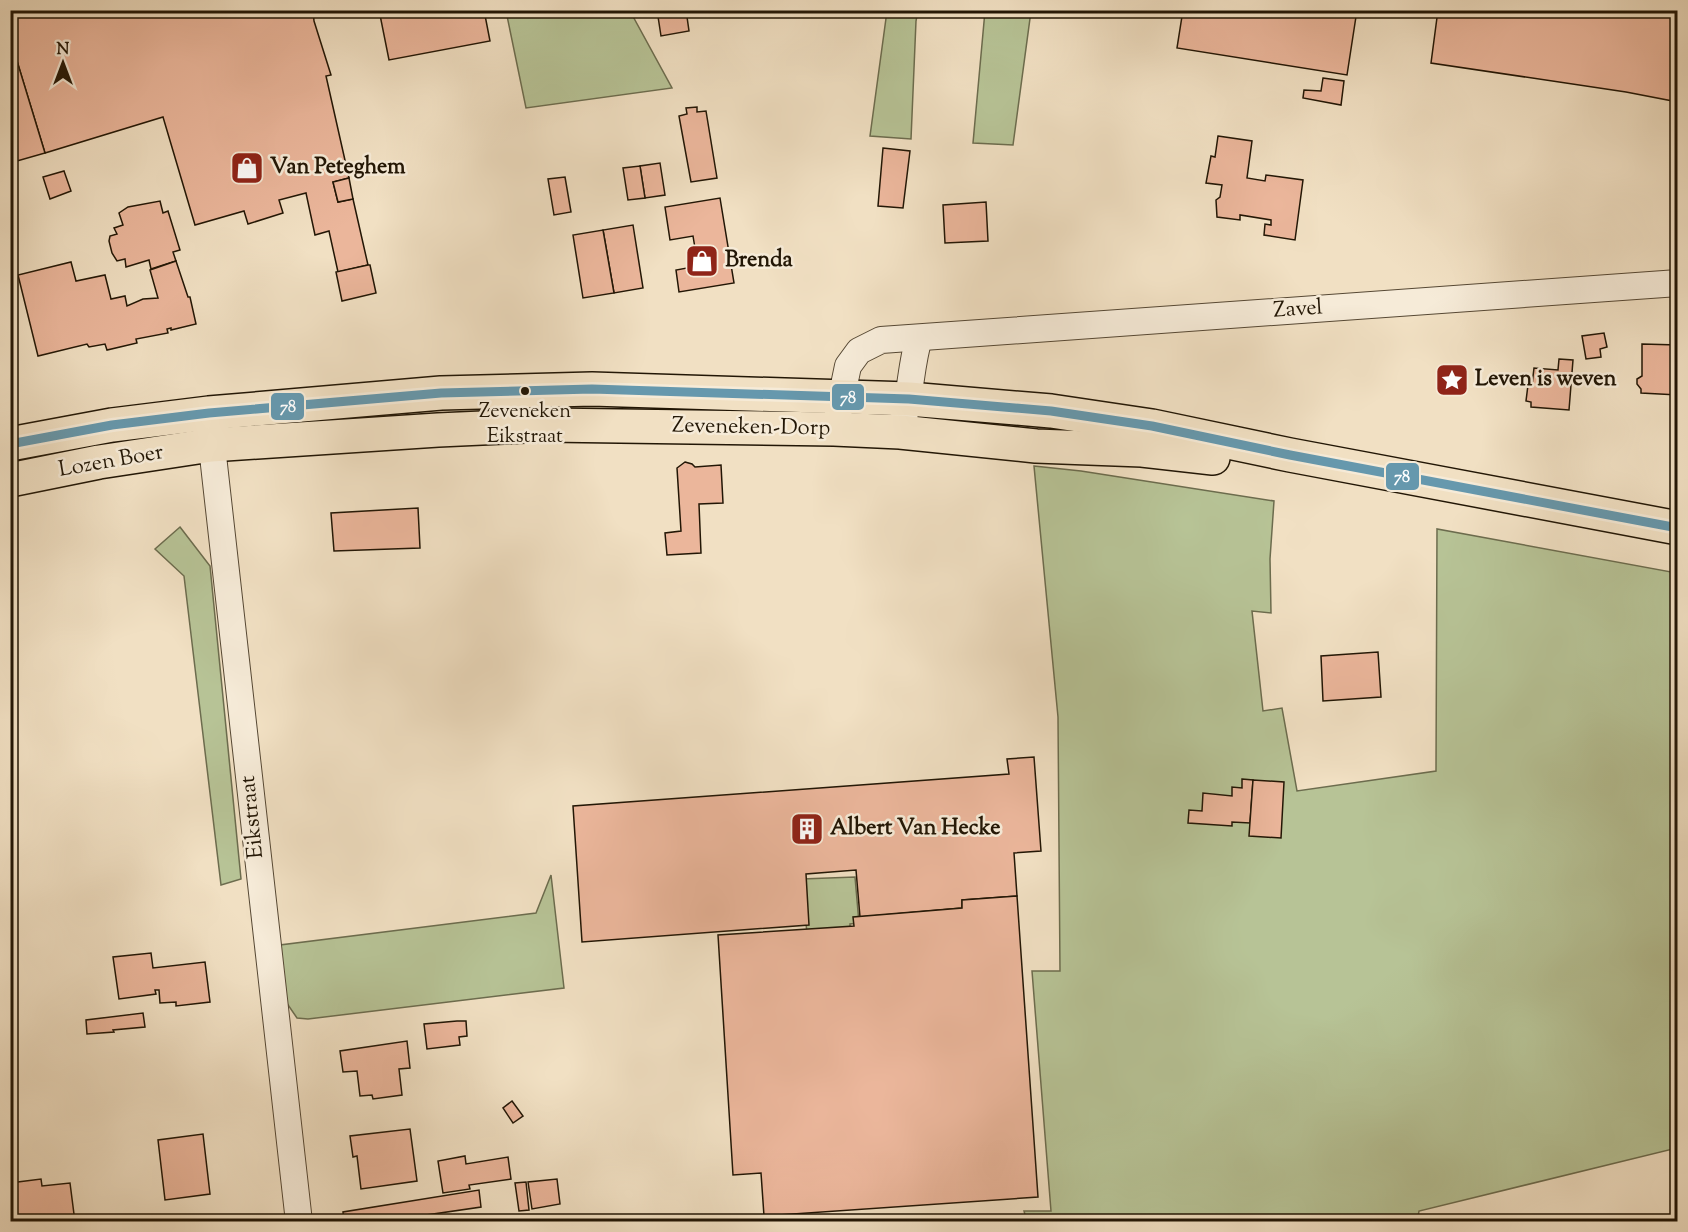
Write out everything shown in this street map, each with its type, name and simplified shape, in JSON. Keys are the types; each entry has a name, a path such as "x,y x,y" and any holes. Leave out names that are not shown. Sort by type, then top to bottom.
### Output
{"main road":[{"name":"Lozen Boer","path":"10,444 112,425 209,412 441,393 592,389 841,397"},
{"name":"Zeveneken-Dorp","path":"841,397 909,399 1052,411 1152,426 1290,455 1677,528"},
{"name":"Zeveneken-Dorp","path":"211,445 548,425 834,429 900,432 1036,446 1142,450 1232,460 1290,455"},
{"name":"Lozen Boer","path":"10,480 99,462 211,445"}],"street":[{"name":"Zavel","path":"834,429 848,366 859,351 880,340 1677,283"},
{"path":"900,432 909,399 914,357 919,338"},
{"name":"Eikstraat","path":"209,412 299,1221"}],"green space":[{"path":"506,11 630,11 672,88 526,108"},
{"path":"887,11 918,11 911,139 870,136"},
{"path":"985,11 1031,11 1013,145 973,143"},
{"path":"1034,466 1081,471 1274,501 1270,559 1271,613 1252,611 1263,711 1282,708 1297,791 1436,771 1437,529 1677,573 1677,1148 1419,1211 1417,1221 1027,1222 1024,1211 1051,1211 1032,971 1060,971 1058,717"},
{"path":"180,527 210,566 241,879 221,885 184,576 155,549"},
{"path":"551,875 564,988 308,1019 297,1018 286,1002 280,945 536,913"},
{"path":"855,877 859,923 850,924 850,931 807,934 802,879"}],"building":[{"path":"10,10 313,10 314,21 331,75 326,76 349,178 333,182 338,202 353,199 368,265 338,272 329,231 315,235 306,193 279,200 283,213 248,224 244,211 195,225 163,117 45,153 10,38"},
{"path":"379,10 484,10 490,41 389,60"},
{"path":"657,10 686,10 689,31 661,36"},
{"path":"1183,10 1357,10 1347,75 1177,48"},
{"path":"1438,10 1678,10 1678,102 1431,63"},
{"path":"10,38 45,153 10,163"},
{"path":"1323,78 1344,81 1341,105 1303,98 1304,90 1321,91"},
{"path":"697,107 697,112 706,111 717,178 691,182 679,116 687,114 686,108"},
{"path":"1218,136 1252,141 1247,178 1265,181 1266,175 1303,180 1295,240 1264,235 1265,224 1271,225 1271,220 1240,215 1240,220 1217,217 1216,200 1220,197 1222,185 1206,183 1211,156 1215,157"},
{"path":"883,148 910,151 903,208 878,206"},
{"path":"660,163 665,195 645,198 640,166"},
{"path":"640,166 645,198 628,200 623,168"},
{"path":"64,171 71,191 50,199 43,177"},
{"path":"565,177 571,212 554,215 548,179"},
{"path":"349,178 353,199 338,202 333,182"},
{"path":"720,198 734,283 679,292 676,270 698,266 693,236 670,240 665,207"},
{"path":"160,201 163,213 168,211 180,250 173,252 176,261 151,269 149,260 126,267 125,259 117,261 109,241 110,236 117,234 114,228 123,225 119,213 128,207"},
{"path":"986,202 988,241 945,243 943,205"},
{"path":"633,225 643,288 614,293 603,230"},
{"path":"603,230 614,293 583,298 573,235"},
{"path":"176,261 188,297 190,297 196,324 167,329 168,333 136,339 137,343 107,350 105,344 89,347 87,344 38,356 18,275 71,262 76,281 105,275 111,299 125,296 127,306 143,299 158,298 150,270"},
{"path":"370,265 376,293 342,301 336,272"},
{"path":"1604,333 1607,347 1600,349 1601,357 1586,359 1582,336"},
{"path":"1642,344 1678,345 1678,395 1641,393 1637,379 1642,376"},
{"path":"1559,359 1573,360 1569,410 1531,407 1531,402 1526,401 1528,385 1532,385 1534,368 1558,370"},
{"path":"685,462 695,467 721,465 723,503 699,504 701,553 667,555 665,533 681,531 677,468"},
{"path":"418,508 420,548 334,551 331,513"},
{"path":"1378,652 1381,697 1323,701 1321,656"},
{"name":"Albert Van Hecke","path":"1034,757 1041,851 1014,853 1017,896 962,900 962,908 860,917 856,870 806,874 809,925 582,942 573,806 1009,774 1007,759"},
{"path":"1242,779 1253,780 1250,823 1232,822 1232,826 1188,823 1189,810 1202,811 1203,793 1232,796 1232,787 1242,788"},
{"path":"1253,780 1284,782 1281,838 1249,836"},
{"path":"1017,896 1038,1197 764,1216 761,1173 733,1175 718,935 854,926 853,917 962,908 962,900"},
{"path":"151,953 153,968 205,962 210,1002 176,1006 176,1002 160,1003 159,990 155,990 156,994 119,999 113,957"},
{"path":"143,1013 145,1027 87,1034 86,1020"},
{"path":"466,1021 467,1036 459,1037 460,1045 427,1049 424,1024"},
{"path":"407,1041 410,1068 399,1069 402,1095 373,1099 372,1095 360,1096 357,1071 343,1072 340,1051"},
{"path":"512,1101 523,1116 513,1123 503,1108"},
{"path":"410,1129 417,1181 361,1189 357,1156 353,1157 350,1136"},
{"path":"203,1134 210,1194 165,1200 158,1140"},
{"path":"465,1156 466,1164 508,1157 511,1179 469,1185 470,1189 443,1193 438,1161"},
{"path":"41,1179 42,1186 70,1183 75,1222 10,1222 10,1183"},
{"path":"557,1179 560,1204 532,1209 528,1182"},
{"path":"526,1182 529,1210 519,1211 515,1183"},
{"path":"479,1190 481,1207 406,1218 406,1222 344,1222 343,1212"}],"transit line":[{"name":"78","path":"10,444 112,425 209,413 441,393 592,389 909,399 1051,411 1152,426 1290,455 1678,528"}],"place":[{"name":"Van Peteghem","path":"247,168"},
{"name":"Brenda","path":"702,261"},
{"name":"Leven is weven","path":"1452,380"},
{"name":"Zeveneken Eikstraat","path":"525,391"},
{"name":"Albert Van Hecke","path":"807,829"}]}
